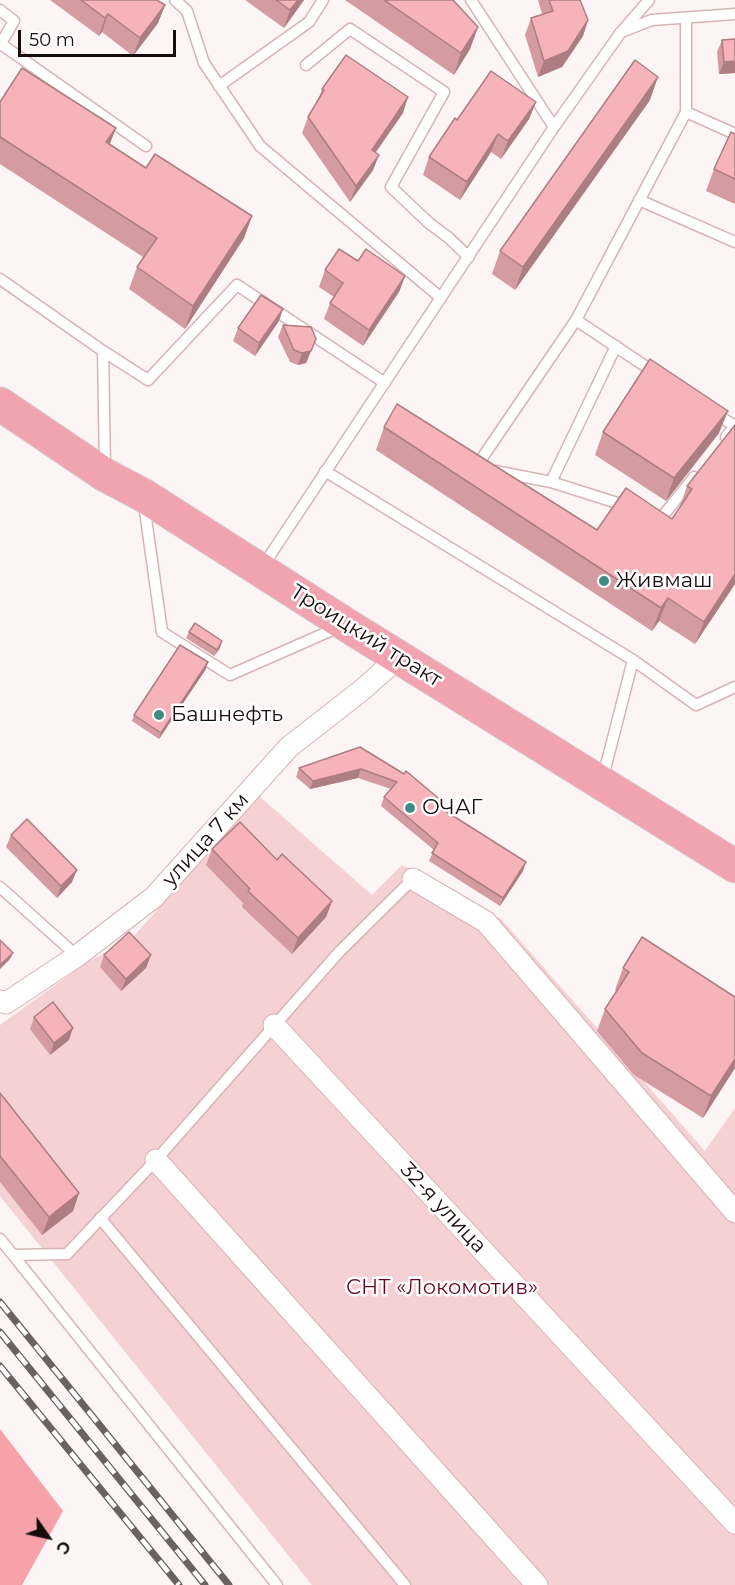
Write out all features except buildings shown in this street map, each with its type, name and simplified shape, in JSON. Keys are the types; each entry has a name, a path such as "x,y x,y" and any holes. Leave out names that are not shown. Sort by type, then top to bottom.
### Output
{"main road":[{"name":"Троицкий тракт","path":"0,404 105,475 143,495 398,658 735,866"}],"street":[{"name":"улица 7 км","path":"2,1005 77,956 154,897 289,747 362,690 398,658"},
{"path":"413,879 486,922 735,1212"},
{"name":"32-я улица","path":"274,1025 735,1523"},
{"path":"156,1160 537,1585"}],"lane":[{"path":"175,0 187,11 204,63 260,146 441,298"},
{"path":"219,86 309,22 323,0"},
{"path":"471,0 554,128"},
{"path":"261,569 554,128 621,32 649,0"},
{"path":"0,10 14,21 0,45 146,146"},
{"path":"621,32 652,20 735,14"},
{"path":"686,18 686,112 576,320 476,467 551,482 662,517 698,472"},
{"path":"306,65 350,29 444,92 392,187 469,257"},
{"path":"686,112 735,134"},
{"path":"639,200 735,242"},
{"path":"0,279 148,380 237,285 385,383"},
{"path":"576,320 665,380"},
{"path":"551,482 616,346"},
{"path":"103,351 105,475"},
{"path":"705,406 735,426 720,445"},
{"path":"325,471 633,660 696,705 735,687"},
{"path":"143,495 162,632 231,675 345,624"},
{"path":"602,782 633,660"},
{"path":"13,1255 67,1254 156,1160 340,951 413,879"},
{"path":"0,887 77,956"},
{"path":"100,1218 405,1585"},
{"path":"0,1239 277,1585"}],"green space":[{"name":"СНТ «Локомотив»","path":"259,796 372,895 402,865 501,919 705,1151 735,1108 735,1585 312,1585 0,1196 0,1025 86,963 132,938"}],"shaded area":[{"path":"0,1429 63,1511 22,1585 0,1585"}],"railway":[{"path":"0,1302 229,1585"},
{"path":"0,1332 205,1585"},
{"path":"0,1366 179,1585"}],"place":[{"name":"Живмаш","path":"604,581"},
{"name":"Башнефть","path":"159,715"},
{"name":"ОЧАГ","path":"410,808"}]}
